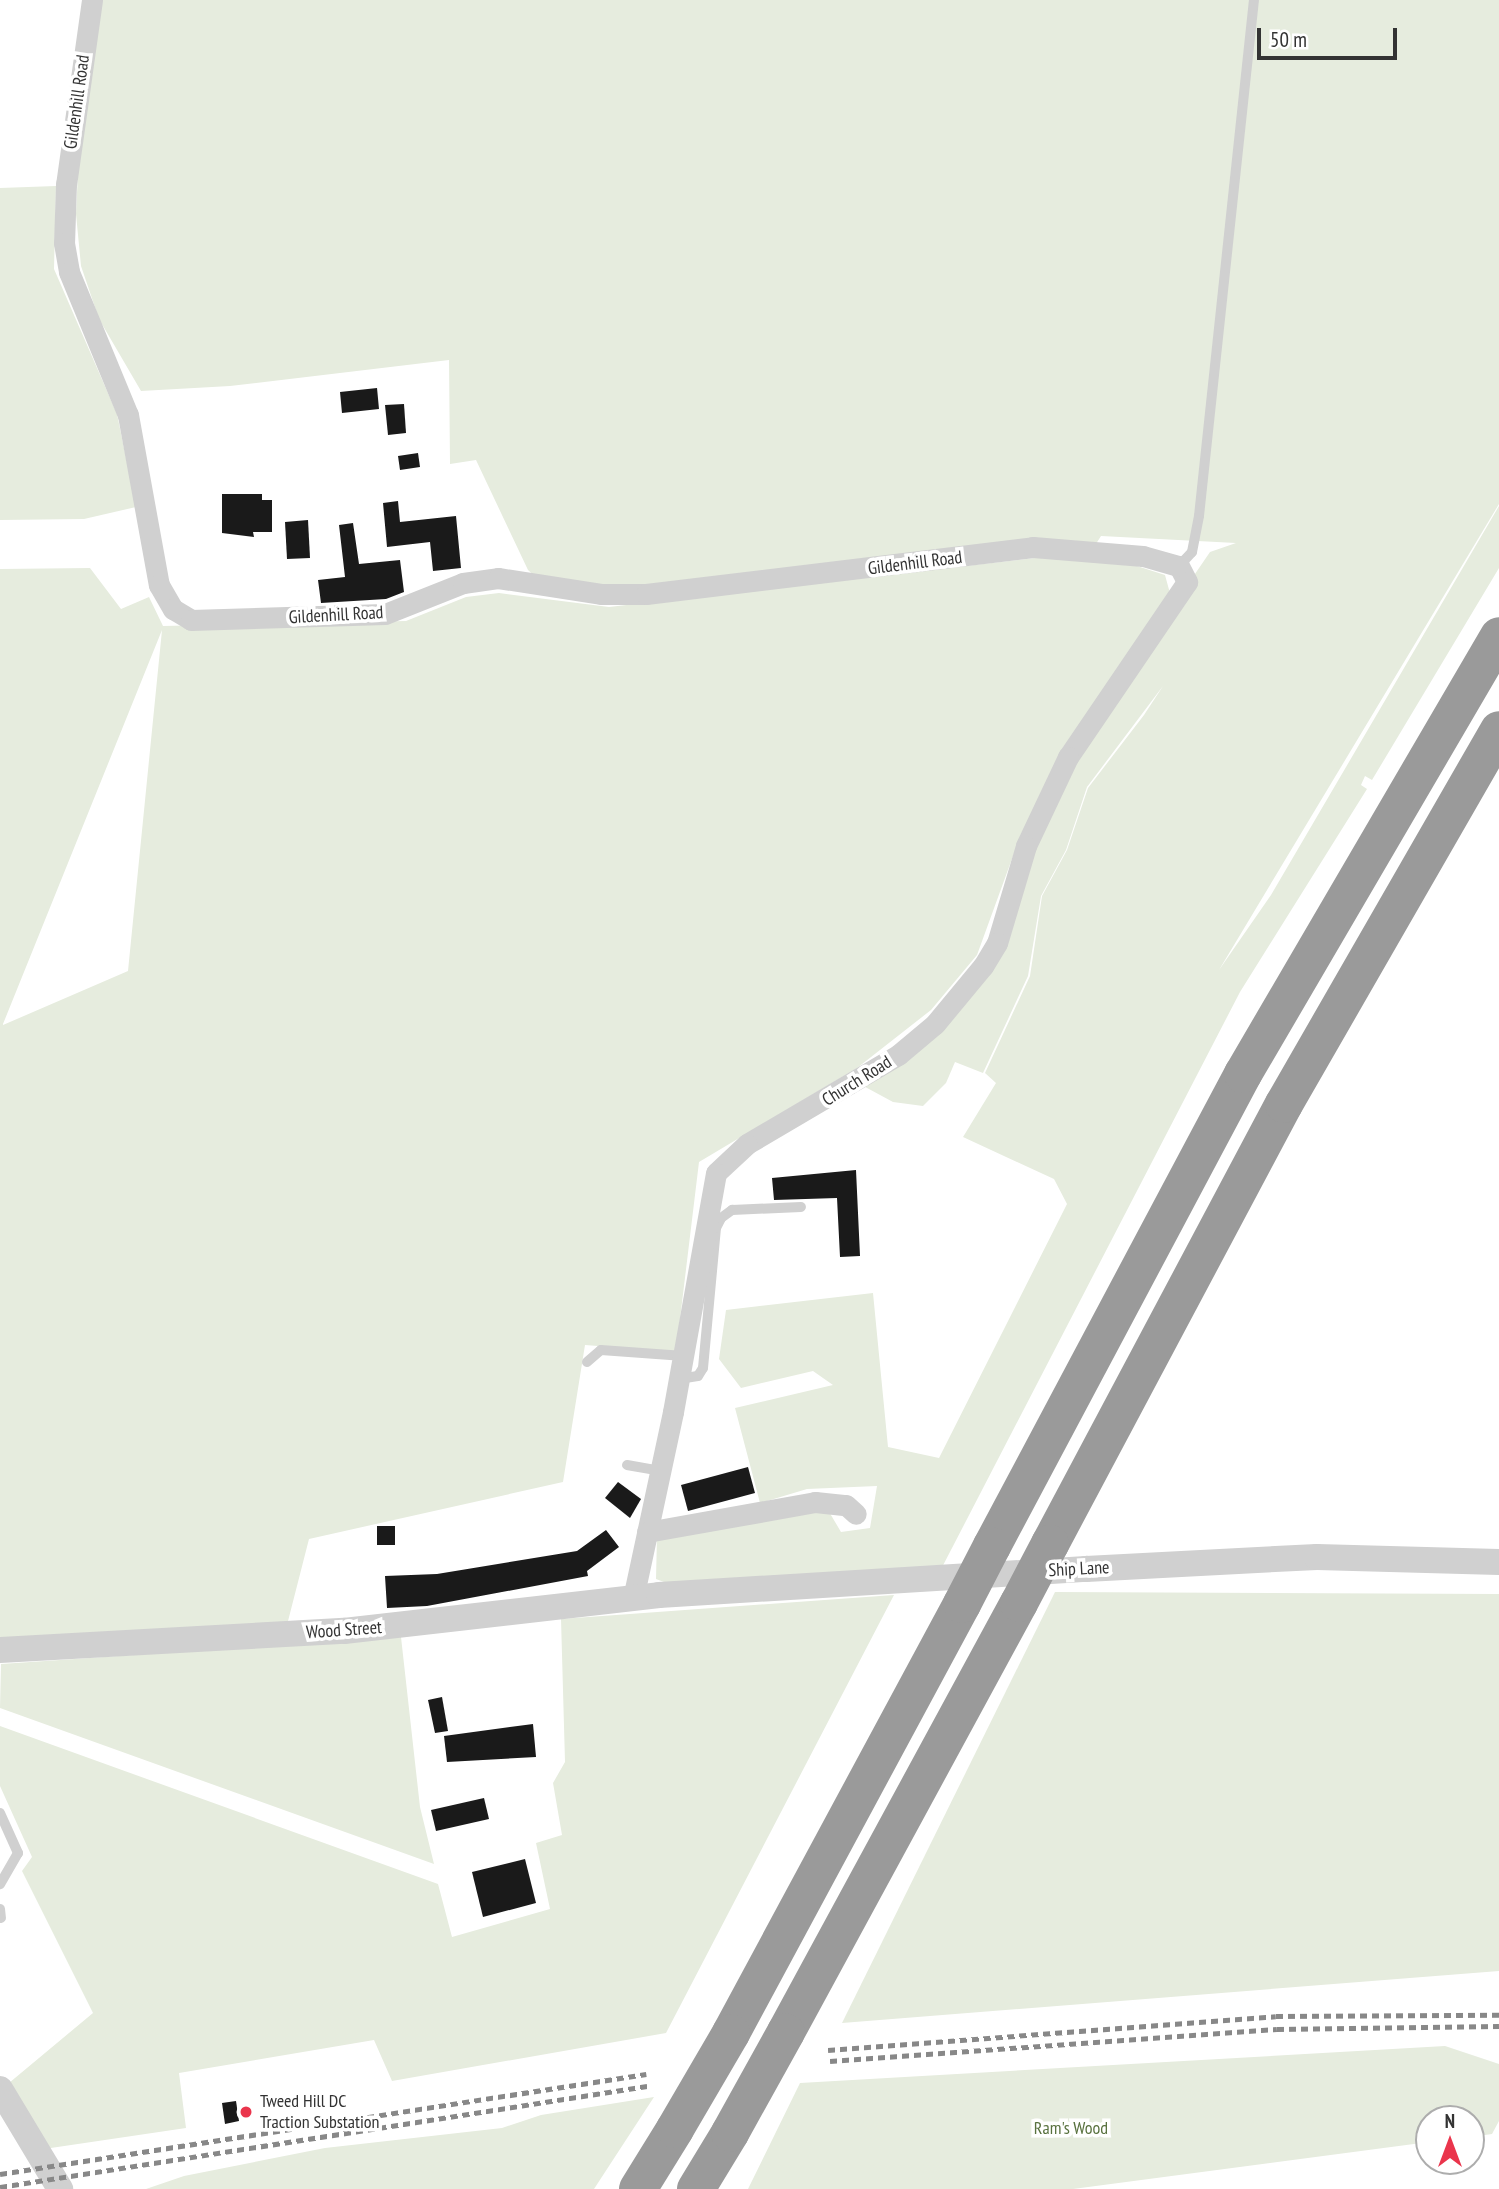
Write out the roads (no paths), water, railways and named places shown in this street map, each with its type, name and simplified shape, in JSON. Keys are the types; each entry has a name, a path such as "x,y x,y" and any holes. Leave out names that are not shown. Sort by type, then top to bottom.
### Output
{"highway":[{"path":"638,2189 731,2033 1243,1074 1499,636"},
{"path":"696,2189 786,2032 1019,1603 1284,1104 1499,730"}],"street":[{"name":"Gildenhill Road","path":"92,0 66,184 67,262 128,415 159,585 173,609 191,620 385,614 463,583 498,578 601,594 646,594 1033,547 1093,548 1179,566"},
{"name":"Church Road","path":"633,1598 680,1379 716,1173 747,1144 898,1055 935,1024 983,966 997,943 1026,846 1068,757 1185,589 1179,566"},
{"path":"647,1532 815,1503 846,1505 856,1514"},
{"name":"Ship Lane","path":"659,1595 1317,1557 1499,1562"},
{"name":"Wood Street","path":"0,1650 344,1631 659,1595"},
{"path":"0,2088 60,2189"}],"lane":[{"path":"1179,566 1192,552 1199,516 1254,0"},
{"path":"680,1379 698,1376 704,1368 716,1228 721,1218 732,1210 801,1207"},
{"path":"587,1362 601,1350 684,1356"},
{"path":"627,1465 660,1471"},
{"path":"0,1813 18,1853 0,1884"}],"railway":[{"path":"828,2050 1276,2016 1499,2015"},
{"path":"830,2061 1277,2029 1499,2026"},
{"path":"0,2174 646,2074"},
{"path":"0,2187 647,2086"}],"place":[{"name":"Tweed Hill DC Traction Substation","path":"246,2112"}],"park label":[{"name":"Ram's Wood","path":"1071,2128"}]}
